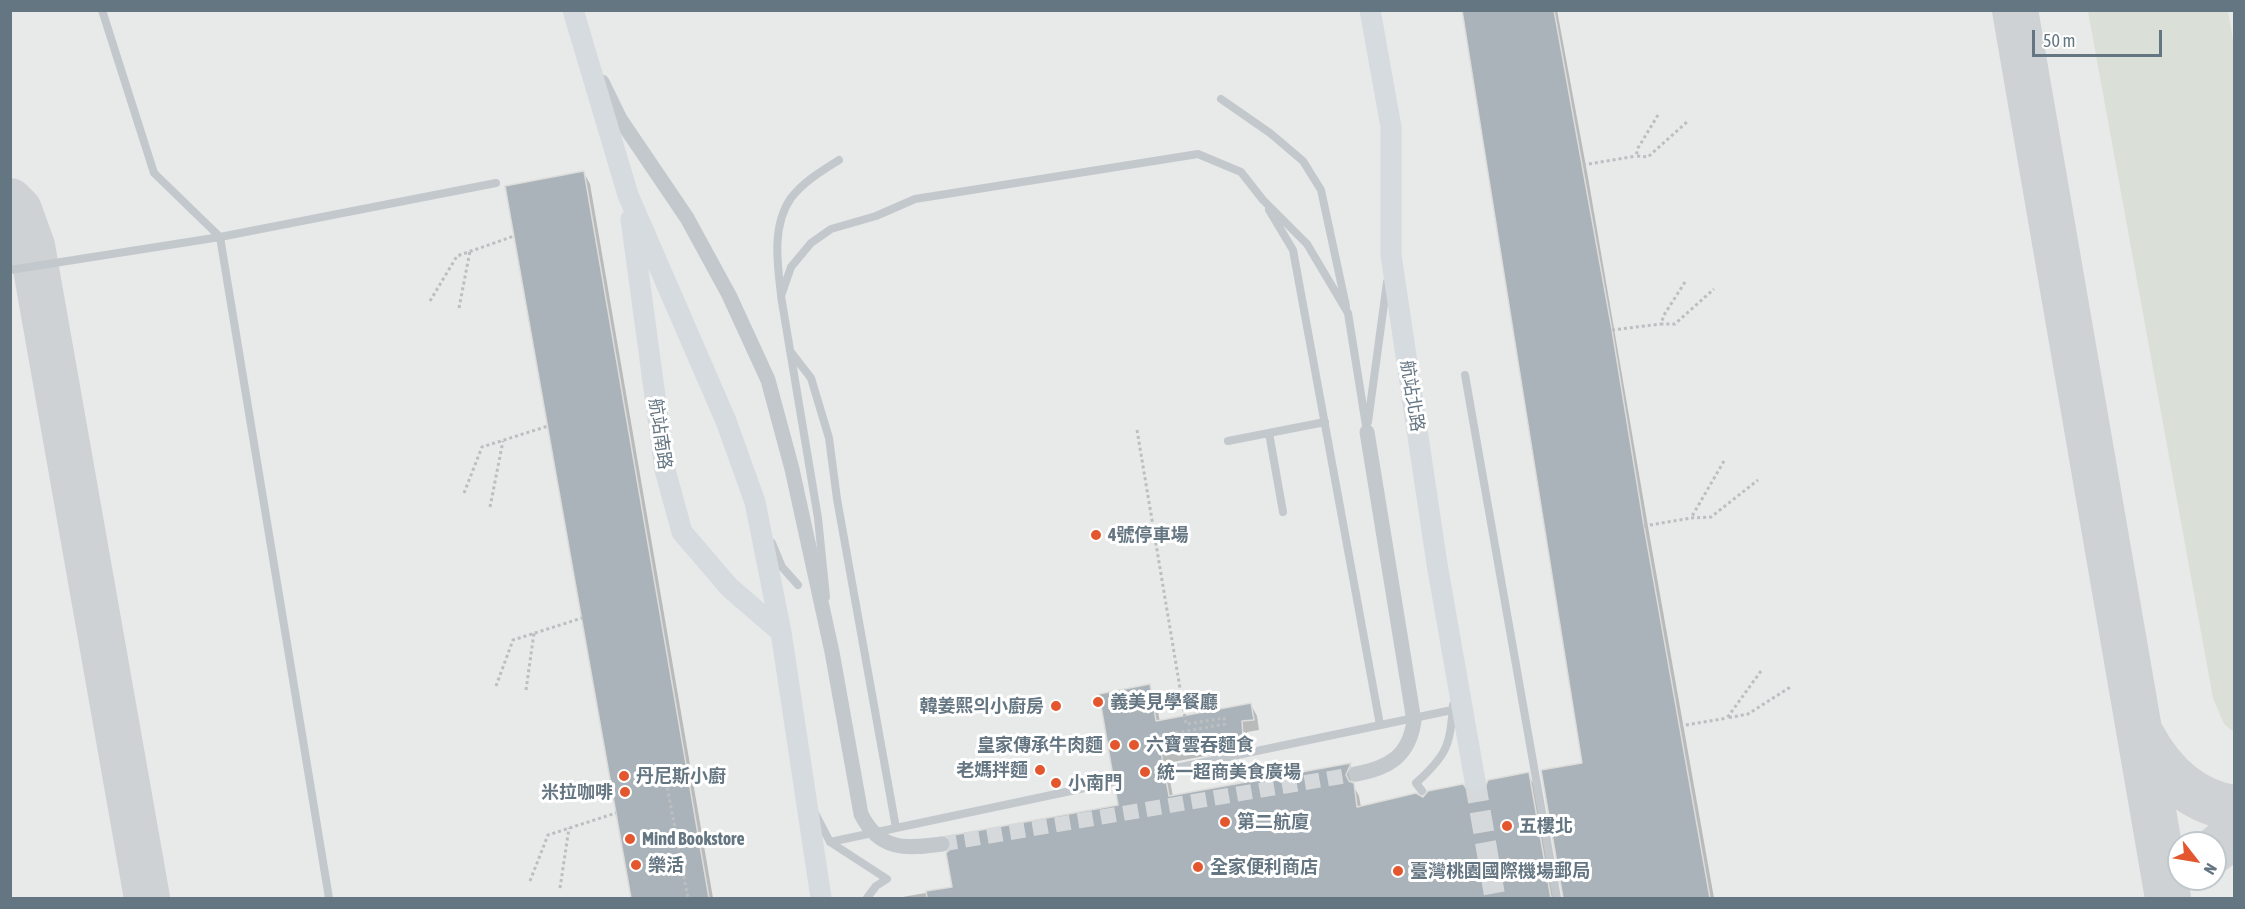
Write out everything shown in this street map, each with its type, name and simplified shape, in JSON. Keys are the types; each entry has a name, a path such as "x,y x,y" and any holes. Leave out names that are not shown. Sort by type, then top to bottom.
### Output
{"street":[{"name":"航站南路","path":"573,10 628,195 726,421 755,502 781,632 821,898"},
{"name":"航站北路","path":"1370,10 1391,127 1391,255 1437,564 1475,780"},
{"path":"582,41 620,119 687,218 729,295 768,380 792,469 832,652 861,814 866,825 879,838 895,845 913,848 942,844"},
{"name":"航站南路","path":"628,195 664,470 682,532 729,587 781,632"},
{"path":"1356,774 1372,771 1390,763 1404,751 1412,737 1414,721 1367,432"}],"lane":[{"path":"102,10 154,173 220,237 329,898"},
{"path":"1221,99 1270,133 1303,161 1321,190 1348,313 1367,432"},
{"path":"781,296 791,267 811,243 831,229 876,216 915,199 1198,154 1241,172 1263,200 1306,244 1348,313"},
{"path":"832,652 818,518 789,350 777,255 781,219 792,197 813,177 839,160"},
{"path":"10,270 220,237 496,183"},
{"path":"1263,200 1293,250 1380,725"},
{"path":"1367,432 1391,255"},
{"path":"789,350 811,378 829,438 837,499 896,828"},
{"path":"1465,375 1557,898"},
{"path":"1228,441 1325,422"},
{"path":"1269,433 1283,512"},
{"path":"755,502 782,567 798,585"},
{"path":"1422,791 1416,783 1436,765 1450,741 1456,671"},
{"path":"1171,769 1452,710"},
{"path":"830,842 1113,782"},
{"path":"803,790 830,842 887,879 876,886 867,898"}],"path":[{"path":"1636,156 1638,148 1658,115"},
{"path":"1583,165 1636,156 1648,157 1687,122"},
{"path":"430,301 457,256 514,236"},
{"path":"459,308 470,251"},
{"path":"1661,324 1664,315 1685,282"},
{"path":"1612,330 1675,324 1714,289"},
{"path":"464,493 482,447 548,426"},
{"path":"1137,430 1185,724 1224,717 1225,724 1159,736"},
{"path":"490,507 503,440"},
{"path":"1691,518 1724,461"},
{"path":"1644,526 1712,517 1758,480"},
{"path":"496,686 513,640 582,618"},
{"path":"526,690 534,633"},
{"path":"1727,718 1761,671"},
{"path":"1680,726 1748,714 1792,686"},
{"path":"664,770 688,898"},
{"path":"530,881 548,835 616,813"},
{"path":"560,888 570,828"}],"shaded area":[{"path":"10,11 2234,11 2234,898 11,898"},
{"path":"2088,11 2228,11 2234,46 2234,732 2224,724 2213,698"}],"building":[{"path":"1462,10 1554,10 1710,898 1563,898 1541,770 1582,763"},
{"path":"584,171 709,898 631,898 505,186"},
{"name":"第二航廈","path":"1150,684 1156,721 1251,703 1254,720 1242,721 1243,737 1161,752 1169,796 1351,763 1346,775 1349,781 1354,783 1357,807 1416,793 1423,797 1428,791 1463,784 1470,793 1478,793 1484,790 1488,780 1529,772 1551,898 927,898 926,891 952,887 946,853 952,843 948,836 1118,805 1115,788 1119,781 1113,776 1099,694"}],"taxiway":[{"path":"2015,10 2168,898"},
{"path":"10,201 19,210 32,246 147,898"},
{"path":"2142,736 2159,762 2180,784 2205,799 2234,808"},
{"path":"2227,840 2234,834"}],"tunnel":[{"path":"942,844 1356,774"},
{"path":"1475,781 1495,898"}],"place":[{"name":"4號停車場","path":"1096,535"},
{"name":"義美見學餐廳","path":"1098,702"},
{"name":"韓姜熙의小廚房","path":"1056,706"},
{"name":"皇家傳承牛肉麵","path":"1115,745"},
{"name":"六寶雲吞麵食","path":"1134,745"},
{"name":"老媽拌麵","path":"1040,770"},
{"name":"統一超商美食廣場","path":"1145,772"},
{"name":"丹尼斯小廚","path":"624,776"},
{"name":"小南門","path":"1056,783"},
{"name":"米拉咖啡","path":"625,792"},
{"name":"第二航廈","path":"1225,822"},
{"name":"五樓北","path":"1507,826"},
{"name":"Mind Bookstore","path":"630,839"},
{"name":"樂活","path":"636,865"},
{"name":"全家便利商店","path":"1198,867"},
{"name":"臺灣桃園國際機場郵局","path":"1398,871"}]}
